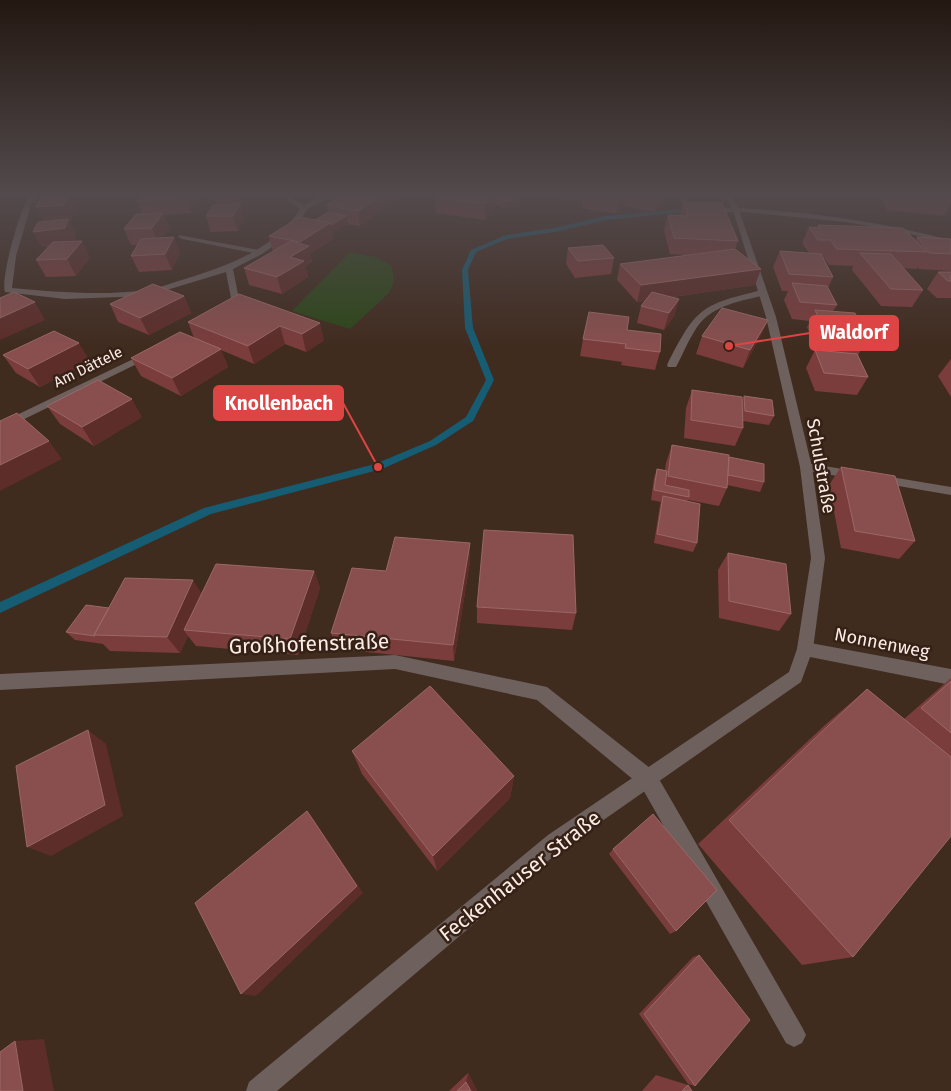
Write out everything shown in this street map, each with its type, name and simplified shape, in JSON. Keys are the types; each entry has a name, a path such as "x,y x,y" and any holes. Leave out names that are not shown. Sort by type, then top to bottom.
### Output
{"street":[{"path":"14,245 4,291 65,296 147,293 229,268 259,252 267,245"},
{"path":"223,245 259,252"},
{"name":"Schulstraße","path":"747,245 771,317 806,467 818,558 805,649"},
{"path":"214,316 235,299 229,268"},
{"path":"672,365 692,324 705,310 726,301 762,293"},
{"name":"Am Dättele","path":"0,427 158,350"},
{"path":"806,467 951,491"},
{"name":"Nonnenweg","path":"805,649 951,677"},
{"name":"Feckenhauser Straße","path":"258,1091 555,842 795,677 805,649"},
{"name":"Großhofenstraße","path":"0,682 396,662 541,693 648,779"},
{"path":"648,779 794,1035"}],"green space":[{"path":"350,252 379,258 392,267 394,281 389,293 350,329 292,311"}],"building":[{"path":"50,245 79,245 67,259 36,260"},
{"path":"138,245 170,245 165,254 131,256"},
{"path":"284,245 309,246 290,257 304,261 277,277 244,268"},
{"path":"603,245 614,258 578,261 568,248"},
{"path":"834,245 920,245 927,252 837,249"},
{"path":"923,245 951,245 951,254 929,253"},
{"path":"735,249 761,269 641,285 620,264"},
{"path":"780,251 821,254 833,277 789,274"},
{"path":"860,253 891,254 923,290 891,289"},
{"path":"938,272 951,272 951,281 948,281"},
{"path":"792,283 827,286 837,305 800,302"},
{"path":"153,284 184,296 140,318 110,304"},
{"path":"14,292 35,302 0,318 0,298"},
{"path":"652,292 679,299 669,313 641,306"},
{"path":"239,294 320,323 302,334 280,326 248,346 188,322"},
{"path":"722,308 768,320 750,350 702,336"},
{"path":"815,310 855,313 868,338 826,335"},
{"path":"589,312 629,317 627,330 661,334 660,352 625,348 626,344 583,339"},
{"path":"54,331 79,343 28,369 3,355"},
{"path":"180,332 221,349 172,378 131,358"},
{"path":"815,350 857,354 868,377 824,373"},
{"path":"98,380 132,399 82,427 47,406"},
{"path":"692,390 742,397 743,428 691,420"},
{"path":"744,396 772,400 774,416 745,411"},
{"path":"17,413 49,441 0,465 0,421"},
{"path":"672,445 729,455 727,488 668,476"},
{"path":"729,457 764,464 764,482 728,475"},
{"path":"841,467 895,476 915,541 855,531"},
{"path":"657,469 667,471 665,485 689,490 689,497 654,490"},
{"path":"663,496 700,504 697,543 657,534"},
{"path":"484,530 573,535 576,613 477,607"},
{"path":"395,537 470,543 453,645 331,633 352,568 386,571"},
{"path":"728,553 786,564 791,614 729,601"},
{"path":"216,564 314,571 290,639 184,630"},
{"path":"125,578 193,580 167,637 94,635"},
{"path":"86,605 109,608 95,636 66,632"},
{"path":"951,681 951,733 921,708"},
{"path":"430,686 514,776 433,856 352,751"},
{"path":"867,689 951,757 951,836 853,957 729,820"},
{"path":"88,730 105,805 27,847 16,766"},
{"path":"307,811 357,886 241,994 195,903"},
{"path":"653,814 717,890 676,931 613,849"},
{"path":"699,955 750,1020 695,1086 644,1014"},
{"path":"15,1041 23,1091 0,1091 0,1052"},
{"path":"466,1082 471,1091 457,1091"},
{"path":"688,1085 692,1091 682,1091"}],"waterway":[{"path":"0,608 208,511 378,467 433,443 470,419 490,380 469,328 465,270 473,251 487,245"}],"place":[{"name":"Waldorf","path":"729,346"},
{"name":"Knollenbach","path":"378,467"}]}
